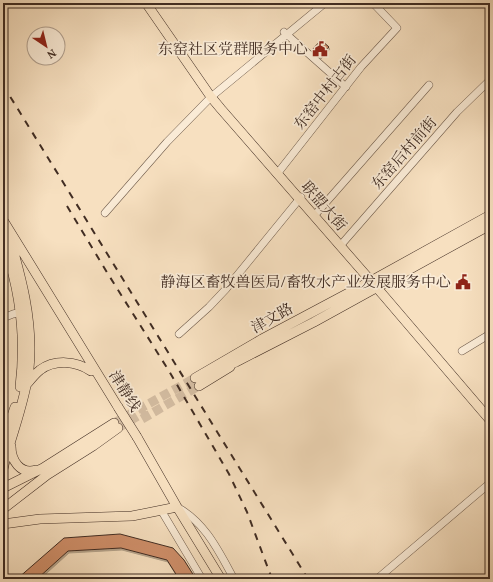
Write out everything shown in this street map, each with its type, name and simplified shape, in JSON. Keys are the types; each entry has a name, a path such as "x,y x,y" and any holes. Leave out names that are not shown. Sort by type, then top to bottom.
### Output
{"main road":[{"path":"146,3 213,95"},
{"path":"152,3 213,95"},
{"name":"联盟大街","path":"213,95 278,173 376,283 490,420"},
{"name":"津文路","path":"490,215 376,283 236,362 195,380 245,345 262,339 376,283 490,225"},
{"path":"3,469 7,441 18,395 22,353 23,311 23,289 5,224"},
{"name":"津静线","path":"5,224 135,438 214,579"},
{"name":"津静线","path":"3,238 35,282 116,408"},
{"path":"3,242 23,311 30,353 26,385 16,426 7,441 12,456 21,469 33,471 43,468"},
{"path":"376,283 490,416"},
{"path":"18,395 41,369 54,364 74,363 91,371"},
{"path":"3,488 118,428 47,476 3,509"},
{"path":"3,524 40,520 132,516 175,508"},
{"name":"津静线","path":"175,508 221,579"}],"street":[{"path":"105,213 163,147 213,95 320,3"},
{"path":"286,33 325,3"},
{"name":"东窑中村古街","path":"278,173 361,67 396,28 373,3"},
{"path":"286,33 346,87"},
{"name":"东窑后村前街","path":"341,245 457,112 490,80"},
{"path":"315,215 429,85"},
{"path":"179,334 209,307 226,289 300,198"},
{"path":"3,318 23,311"},
{"path":"462,351 490,334"},
{"path":"377,579 490,483"},
{"path":"175,508 187,513 204,529 212,539 234,579"},
{"path":"161,510 202,579"}],"building":[{"name":"东窑社区党群服务中心","path":"321,40 329,47 320,57 312,50"},
{"path":"120,534 173,548 184,560 196,579 179,579 167,560 121,548 68,551 37,579 17,579 64,538"}],"tunnel":[{"path":"114,423 195,378"},
{"path":"142,419 199,386"},
{"path":"118,428 146,411"}],"railway":[{"path":"3,85 308,579"},
{"path":"67,206 169,371 229,474 247,512 272,579"}],"place":[{"name":"东窑社区党群服务中心","path":"320,49"},
{"name":"静海区畜牧兽医局/畜牧水产业发展服务中心","path":"463,282"}]}
